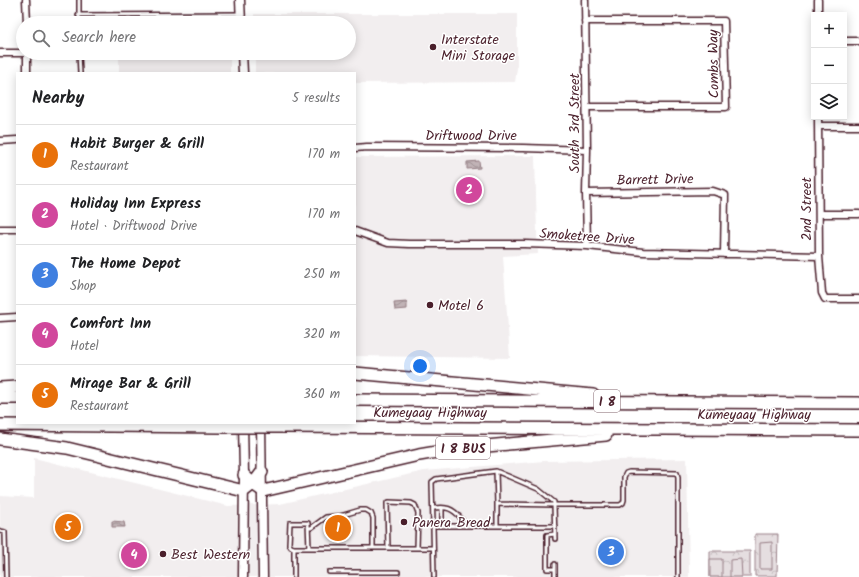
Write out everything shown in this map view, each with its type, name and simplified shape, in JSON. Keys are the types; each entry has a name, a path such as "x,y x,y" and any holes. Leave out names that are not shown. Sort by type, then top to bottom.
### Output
{"highway":[{"path":"356,373 598,396 627,401"},
{"path":"0,388 16,387"},
{"path":"0,398 16,398"},
{"name":"Kumeyaay Highway","path":"356,400 859,404"},
{"name":"Kumeyaay Highway","path":"0,425 859,430"},
{"name":"I 8 BUS","path":"263,491 411,456 454,449 666,429"},
{"path":"0,439 68,448 263,491"},
{"path":"249,487 262,472"},
{"path":"244,475 249,487"}],"main road":[{"path":"240,0 241,14"},
{"path":"242,60 243,72"},
{"path":"243,424 244,475"},
{"path":"261,424 263,577"},
{"path":"243,577 249,487"}],"street":[{"path":"26,0 27,16"},
{"name":"South 3rd Street","path":"585,0 587,246"},
{"path":"818,0 818,12"},
{"name":"Combs Way","path":"585,21 724,21 726,107 587,107"},
{"path":"847,41 859,42"},
{"path":"0,52 16,53"},
{"path":"27,60 27,72"},
{"name":"2nd Street","path":"818,120 818,256 822,293 825,299 859,299"},
{"path":"818,126 859,126"},
{"path":"0,141 16,140"},
{"name":"Driftwood Drive","path":"356,148 523,148 587,150"},
{"name":"Barrett Drive","path":"586,193 712,190 725,195 724,254"},
{"path":"819,214 859,214"},
{"path":"0,229 16,229"},
{"name":"Smoketree Drive","path":"356,231 388,242 402,244 524,244 587,246 643,252 818,256"},
{"path":"0,318 16,318"}],"lane":[{"path":"79,0 78,15 241,14"},
{"path":"79,60 80,72"},
{"path":"496,471 497,526"},
{"path":"434,577 432,482 436,478 496,471 538,489 554,502 555,539"},
{"path":"497,504 620,505 624,500 624,476 626,473 677,473 678,577"},
{"path":"388,548 388,502 403,502 415,505 418,513 417,548"},
{"path":"433,508 448,508 452,510 464,522 465,526"},
{"path":"442,508 442,526"},
{"path":"309,528 312,528 326,517 340,516 360,510 366,510 371,513 373,518 373,548"},
{"path":"310,548 308,523 290,523 289,544 294,548 310,548 373,548 388,548 417,548 433,548"},
{"path":"433,526 555,526"},
{"path":"0,531 5,532 6,577"},
{"path":"555,534 547,535 547,569 555,569"},
{"path":"294,548 294,577"},
{"path":"555,564 555,577"},
{"path":"329,572 398,572"},
{"path":"380,572 380,577"}],"shaded area":[{"name":"Interstate Mini Storage","path":"254,14 517,14 517,68 515,82 356,83 356,72 255,72 255,60 356,60 356,16 254,16"},
{"path":"119,60 230,60 230,72 119,72"},
{"path":"535,156 538,254 503,256 510,358 356,356 356,157"},
{"path":"34,458 228,506 280,504 424,471 544,461 687,459 689,577 0,577 0,496 34,498"}],"green space":[{"path":"755,534 778,534 777,576 755,576"},
{"path":"772,542 772,569 760,569 760,543"},
{"path":"710,551 750,551 750,577 710,577"},
{"path":"710,559 722,559 722,577 710,577"},
{"path":"741,559 742,577 730,577 730,560"}],"water":[{"path":"479,161 480,168 467,169 467,162"},
{"path":"407,302 407,309 395,310 394,303"},
{"path":"112,521 124,522 125,527 112,527"}],"place":[{"name":"Interstate Mini Storage","path":"433,47"},
{"name":"Holiday Inn Express","path":"469,190"},
{"name":"Motel 6","path":"430,305"},
{"name":"Panera Bread","path":"404,522"},
{"name":"Mirage Bar & Grill","path":"68,527"},
{"name":"Habit Burger & Grill","path":"338,528"},
{"name":"The Home Depot","path":"611,552"},
{"name":"Best Western","path":"163,554"},
{"name":"Comfort Inn","path":"134,555"}]}
